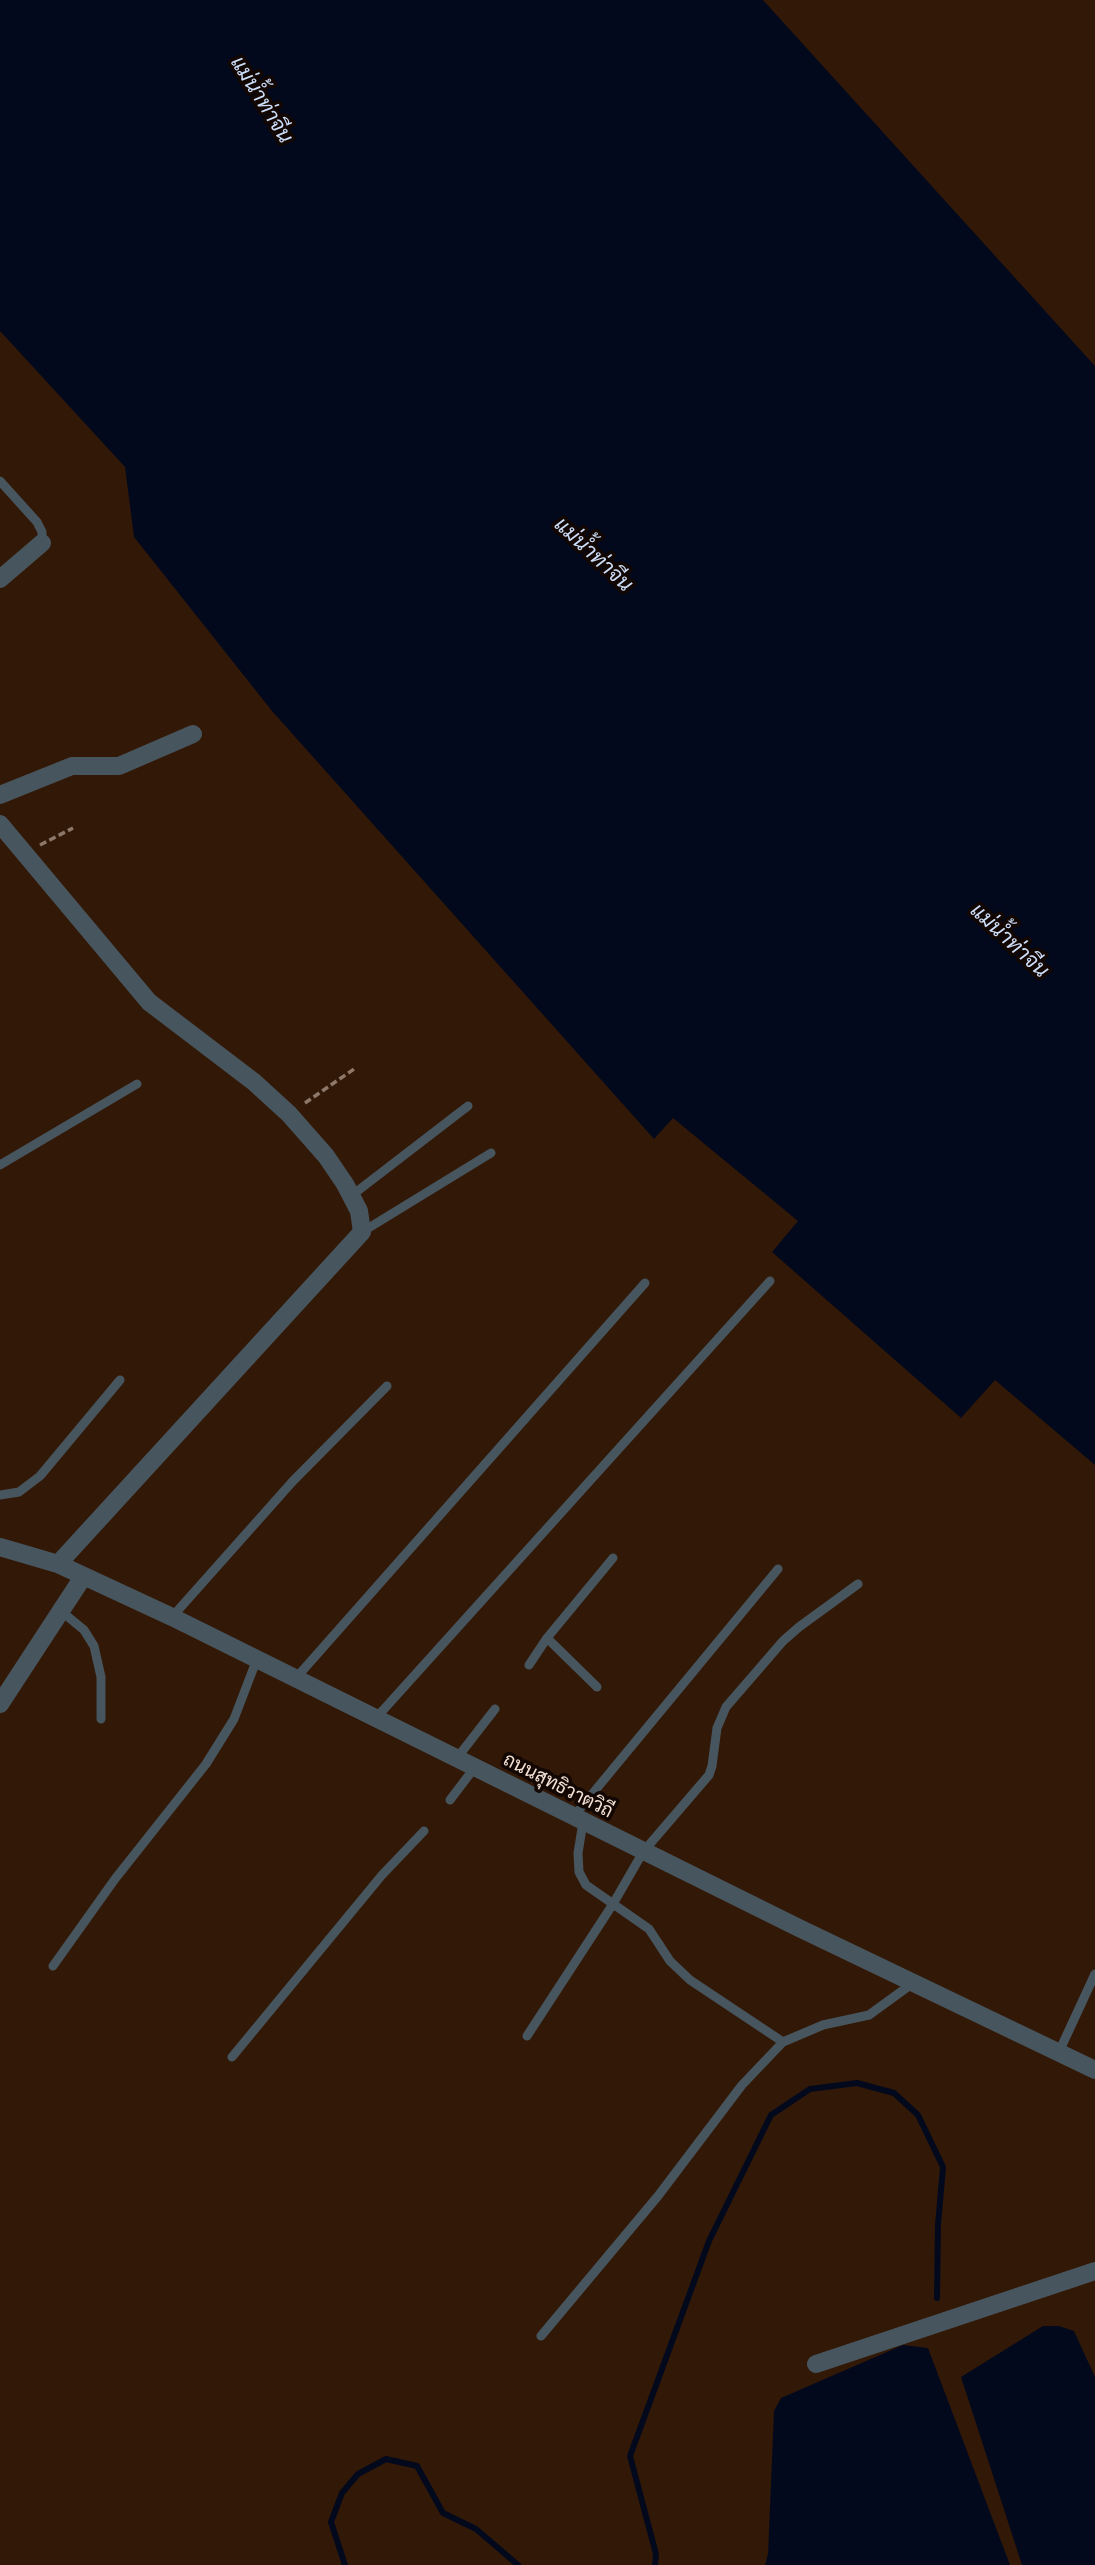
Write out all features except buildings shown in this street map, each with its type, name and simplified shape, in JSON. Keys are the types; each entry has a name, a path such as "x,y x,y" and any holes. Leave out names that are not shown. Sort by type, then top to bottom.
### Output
{"street":[{"path":"0,579 42,543"},
{"path":"0,795 72,765 119,766 193,734"},
{"path":"0,824 149,1002 254,1082 289,1114 326,1156 351,1196 359,1211 362,1232 58,1564"},
{"name":"ถนนสุทธิวาตวิถี","path":"0,1547 58,1564 172,1617 643,1852 1095,2070"},
{"path":"0,1704 83,1577"},
{"path":"816,2364 1095,2270"}],"lane":[{"path":"0,481 37,522 42,532 42,543"},
{"path":"0,1165 137,1084"},
{"path":"351,1196 468,1106"},
{"path":"362,1232 491,1153"},
{"path":"374,1719 769,1281"},
{"path":"296,1678 645,1283"},
{"path":"0,1495 19,1492 40,1476 120,1380"},
{"path":"172,1617 293,1481 387,1386"},
{"path":"530,1665 547,1638 613,1558"},
{"path":"778,1569 578,1819 578,1853 579,1872 586,1885 649,1929 670,1961 690,1980 783,2042"},
{"path":"527,2036 613,1904 643,1852 709,1775 717,1728 726,1707 783,1642 805,1622 858,1584"},
{"path":"61,1611 85,1630 94,1646 101,1677 101,1718"},
{"path":"547,1638 597,1687"},
{"path":"53,1966 115,1879 206,1765 234,1718 257,1659"},
{"path":"457,1758 495,1709"},
{"path":"450,1800 475,1767"},
{"path":"232,2057 382,1875 424,1831"},
{"path":"1058,2054 1095,1974"},
{"path":"541,2336 658,2196 742,2085 783,2042 823,2025 869,2015 914,1983"}],"path":[{"path":"26,852 73,828"},
{"path":"289,1114 354,1069"}],"water":[{"name":"แม่น้ำท่าจีน","path":"0,0 763,0 1095,366 1095,1465 995,1380 961,1418 772,1252 798,1221 673,1118 654,1139 272,711 134,537 125,467 0,331"},
{"path":"1043,2326 1059,2326 1074,2331 1095,2377 1095,2565 1022,2565 961,2377"},
{"path":"903,2345 928,2348 1010,2565 765,2565 768,2554 774,2411 781,2398"}],"waterway":[{"path":"655,2565 656,2554 630,2456 709,2241 771,2115 810,2089 857,2083 894,2093 918,2115 943,2167 938,2225 937,2298"},
{"path":"345,2565 331,2522 342,2493 358,2474 386,2459 417,2466 443,2513 476,2529 518,2565"}]}
